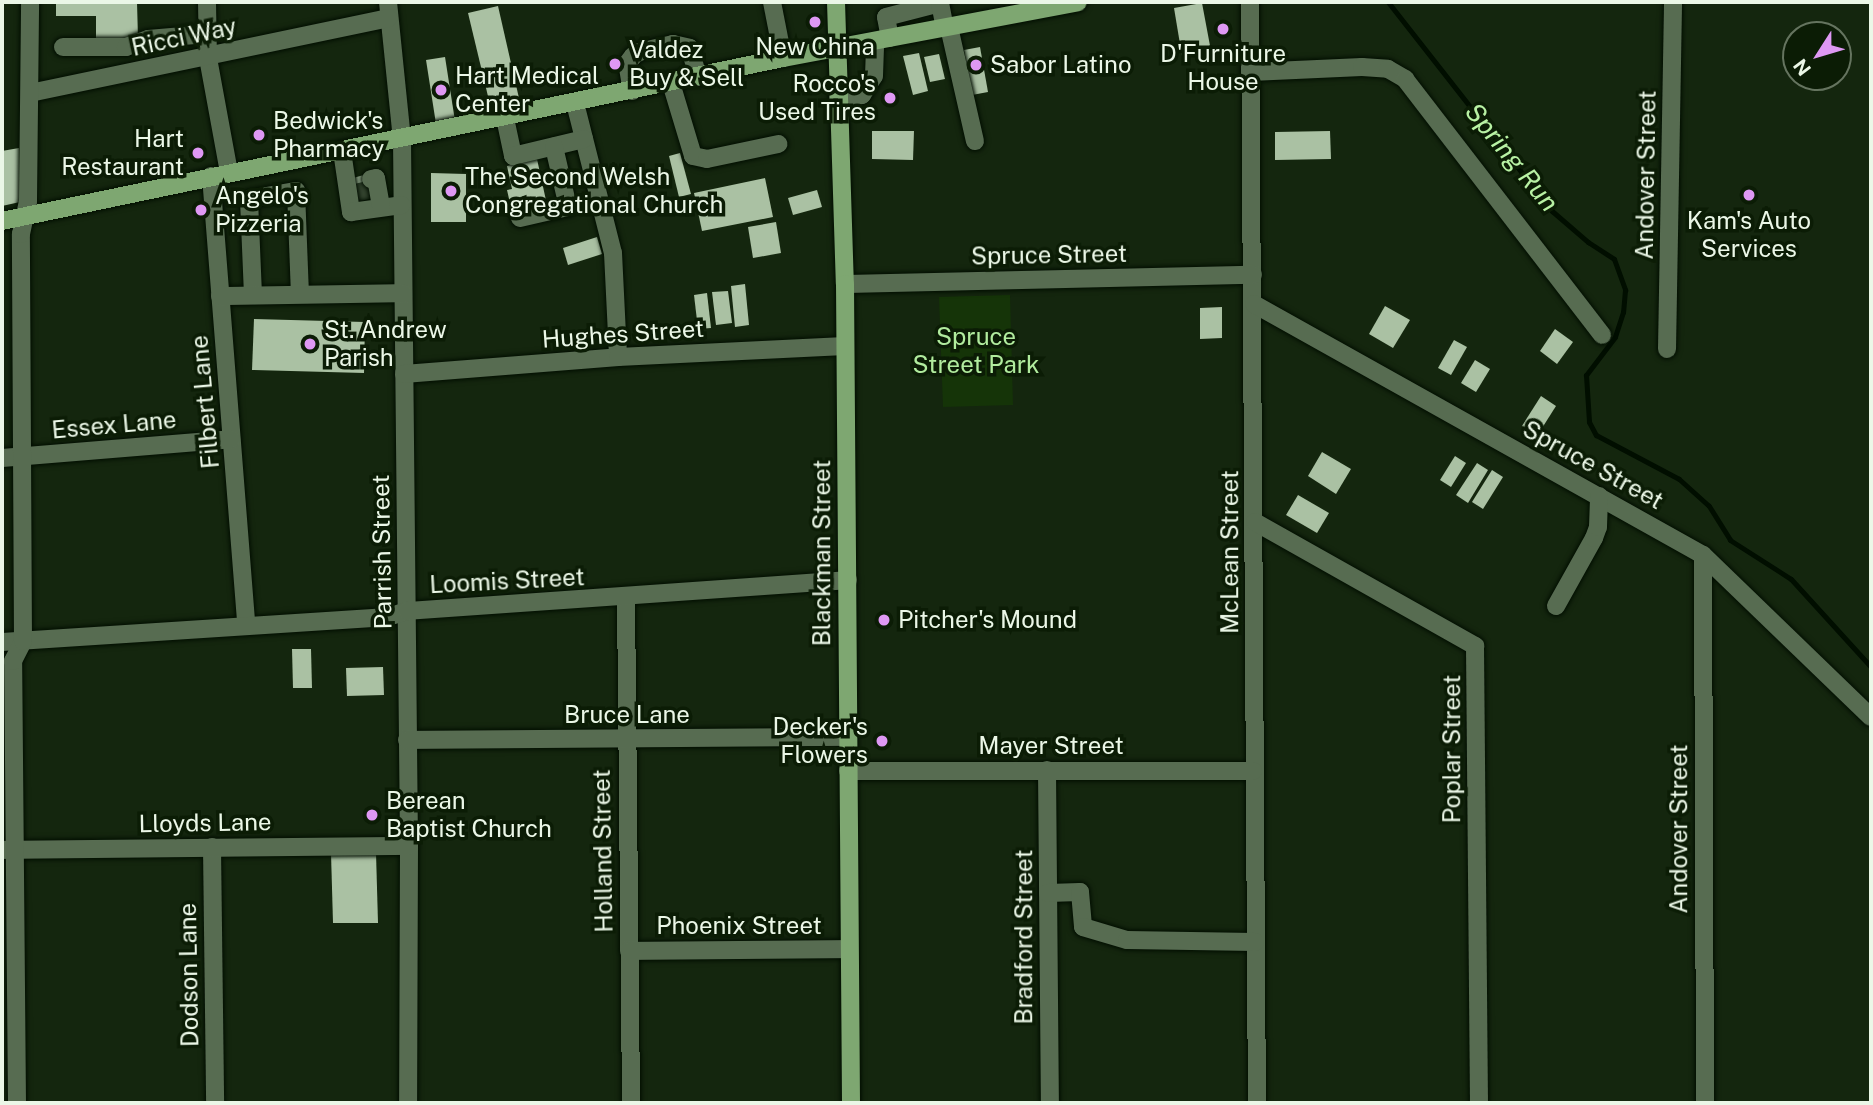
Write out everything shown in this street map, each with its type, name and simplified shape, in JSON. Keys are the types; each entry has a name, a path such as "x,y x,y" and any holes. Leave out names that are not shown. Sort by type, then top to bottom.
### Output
{"main road":[{"name":"Blackman Street","path":"836,2 845,285 851,1103"},
{"path":"2,221 783,58 1079,2"}],"street":[{"path":"17,1103 9,989 9,850 13,661 23,641 21,457 30,2"},
{"name":"Filbert Lane","path":"207,2 208,58 220,174 220,296 246,625"},
{"path":"772,2 783,58"},
{"path":"838,98 862,95 874,76 883,40 884,10 940,2 975,141"},
{"name":"McLean Street","path":"1250,2 1257,1103"},
{"name":"Andover Street","path":"1667,348 1673,2"},
{"name":"Ricci Way","path":"30,93 208,58 388,10"},
{"name":"Parrish Street","path":"388,10 402,139 409,846 408,1103"},
{"path":"63,47 127,47 148,39 207,34"},
{"path":"632,91 627,64 633,57 639,52 673,44 690,48 698,77"},
{"path":"1251,72 1388,69 1405,79 1602,335"},
{"path":"671,83 693,156 707,159 778,144"},
{"path":"575,103 613,253 618,357"},
{"path":"505,118 513,156 584,139"},
{"path":"520,218 568,207 554,147"},
{"path":"342,151 363,190 402,205"},
{"path":"253,295 249,199 296,191 300,294"},
{"name":"Spruce Street","path":"845,285 1253,275"},
{"path":"220,296 403,293"},
{"name":"Spruce Street","path":"1254,304 1703,555 1871,717"},
{"name":"Hughes Street","path":"404,374 618,357 845,346"},
{"name":"Essex Lane","path":"2,458 231,439"},
{"path":"1556,606 1594,538 1598,527 1599,496"},
{"name":"Poplar Street","path":"1255,523 1475,646 1479,1103"},
{"name":"Andover Street","path":"1703,555 1705,1103"},
{"name":"Loomis Street","path":"2,642 388,617 407,611 626,598 848,580"},
{"name":"Holland Street","path":"626,598 625,740 631,1103"},
{"name":"Bruce Lane","path":"407,740 848,737"},
{"name":"Bradford Street","path":"1047,770 1050,1103"},
{"name":"Mayer Street","path":"848,771 1253,771"},
{"name":"Lloyds Lane","path":"9,850 409,846"},
{"name":"Dodson Lane","path":"212,847 215,1103"},
{"path":"1048,893 1080,892 1083,927 1127,940 1255,942"},
{"name":"Phoenix Street","path":"629,951 849,949"}],"green space":[{"name":"Spruce Street Park","path":"1010,295 1013,405 943,407 939,297"}],"building":[{"path":"56,2 137,2 138,38 96,38 96,16 56,16"},
{"path":"1202,3 1211,51 1182,56 1174,8"},
{"path":"498,6 521,107 492,113 468,13"},
{"path":"980,47 988,92 972,95 964,50"},
{"path":"919,53 928,91 913,95 903,56"},
{"path":"939,54 945,79 930,82 924,57"},
{"name":"Hart Medical Center","path":"445,57 455,121 436,124 426,60"},
{"path":"872,131 914,131 913,160 872,159"},
{"path":"1330,131 1331,159 1275,160 1275,132"},
{"path":"19,148 20,202 2,206 2,151"},
{"path":"680,153 691,194 679,197 669,156"},
{"path":"537,159 547,205 512,212 507,190 512,189 507,166"},
{"path":"371,173 376,191 358,196 353,178"},
{"path":"431,173 466,174 466,222 431,222"},
{"path":"765,178 773,217 702,231 694,193"},
{"path":"817,190 822,207 793,215 788,198"},
{"path":"776,222 781,253 753,258 748,227"},
{"path":"597,237 602,254 568,265 563,248"},
{"path":"745,284 749,325 735,327 731,286"},
{"path":"728,291 732,323 716,325 712,292"},
{"path":"707,293 711,328 698,329 694,295"},
{"path":"1385,306 1410,320 1393,348 1369,334"},
{"path":"1222,307 1222,338 1200,339 1200,308"},
{"path":"254,319 365,322 364,373 252,370"},
{"path":"1555,329 1573,342 1557,364 1540,351"},
{"path":"1454,340 1467,347 1451,375 1438,368"},
{"path":"1475,360 1490,369 1476,392 1461,383"},
{"path":"1541,396 1556,406 1537,436 1522,426"},
{"path":"1322,452 1351,469 1336,494 1308,476"},
{"path":"1455,456 1466,463 1451,487 1440,480"},
{"path":"1477,463 1488,470 1468,503 1456,495"},
{"path":"1492,470 1503,477 1483,509 1472,502"},
{"path":"1298,495 1329,513 1317,533 1286,515"},
{"path":"292,649 311,649 312,688 293,688"},
{"path":"383,667 384,695 347,696 346,668"},
{"path":"331,853 376,853 378,923 333,923"}],"waterway":[{"name":"Spring Run","path":"1388,2 1552,211 1588,242 1614,259 1625,290 1623,312 1615,337 1586,375 1589,422 1596,435 1679,479 1709,506 1730,540 1791,579 1871,667"}],"tunnel":[{"path":"355,193 373,189"}],"place":[{"name":"New China","path":"815,22"},
{"name":"D'Furniture House","path":"1223,29"},
{"name":"Valdez Buy & Sell","path":"615,64"},
{"name":"Sabor Latino","path":"976,65"},
{"name":"Hart Medical Center","path":"441,90"},
{"name":"Rocco's Used Tires","path":"890,98"},
{"name":"Bedwick's Pharmacy","path":"259,135"},
{"name":"Hart Restaurant","path":"198,153"},
{"name":"The Second Welsh Congregational Church","path":"451,191"},
{"name":"Kam's Auto Services","path":"1749,195"},
{"name":"Angelo's Pizzeria","path":"201,210"},
{"name":"St. Andrew Parish","path":"310,344"},
{"name":"Pitcher's Mound","path":"884,620"},
{"name":"Decker's Flowers","path":"882,741"},
{"name":"Berean Baptist Church","path":"372,815"}]}
